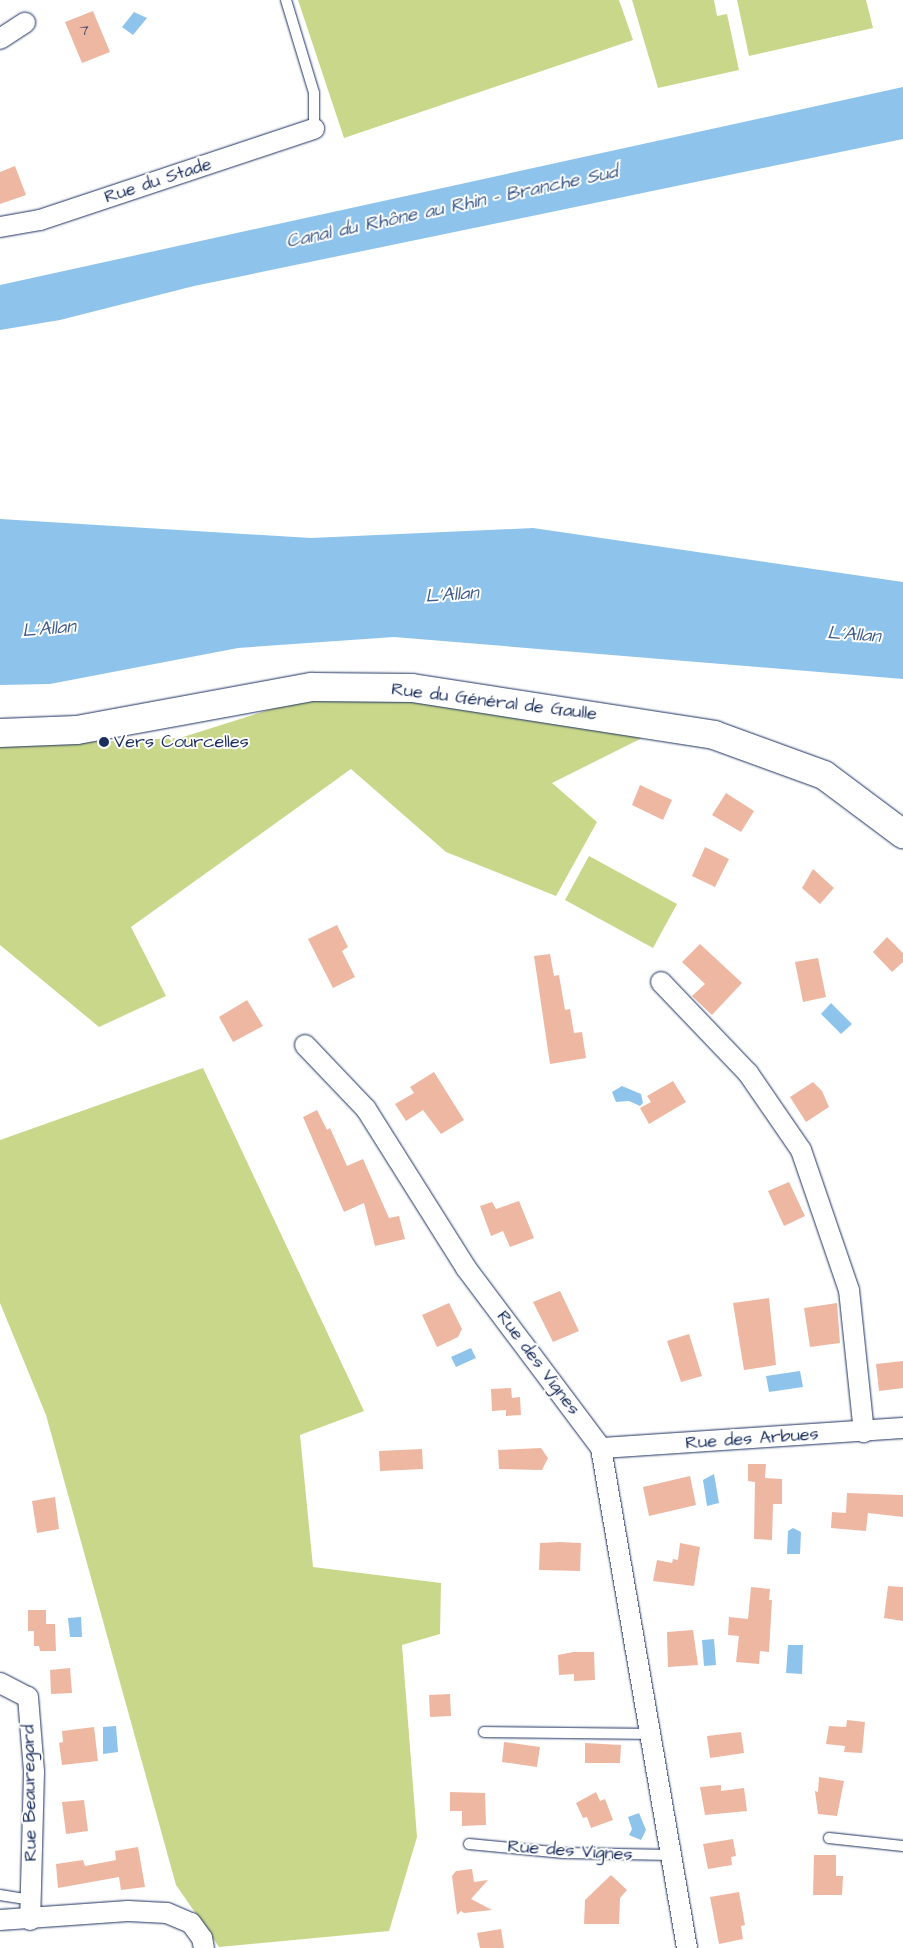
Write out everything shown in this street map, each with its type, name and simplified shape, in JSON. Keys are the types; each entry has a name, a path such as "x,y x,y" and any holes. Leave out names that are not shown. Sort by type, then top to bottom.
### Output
{"main road":[{"name":"Rue du Général de Gaulle","path":"0,733 77,730 312,687 412,688 714,736 824,774 903,834"}],"street":[{"path":"0,39 25,23"},
{"name":"Rue du Stade","path":"0,227 40,220 314,129"},
{"path":"661,982 748,1073 801,1150 849,1290 864,1432"},
{"name":"Rue des Vignes","path":"304,1045 366,1109 466,1268 601,1448 687,1948"},
{"name":"Rue des Arbues","path":"601,1448 903,1428"},
{"name":"Rue Beauregard","path":"0,1683 28,1697 34,1772 30,1910"},
{"path":"0,1920 30,1910 167,1913 191,1923 203,1943"}],"lane":[{"path":"286,0 314,93 314,129"},
{"path":"484,1732 651,1734"},
{"path":"829,1838 903,1846"},
{"name":"Rue des Vignes","path":"470,1844 564,1853 671,1855"},
{"path":"0,1895 30,1910"}],"green space":[{"path":"298,0 619,0 633,40 344,138"},
{"path":"632,0 714,0 717,16 727,14 739,70 658,88"},
{"path":"737,0 866,0 873,28 749,56"},
{"path":"401,698 654,732 552,783 597,822 556,896 446,852 351,769 131,927 166,996 99,1027 0,945 0,746 180,738 303,699"},
{"path":"589,856 677,904 653,948 565,900"},
{"path":"203,1068 364,1411 300,1435 313,1567 441,1583 440,1634 402,1645 417,1837 389,1931 219,1947 176,1885 46,1415 0,1303 0,1140"}],"water":[{"path":"134,12 147,18 133,35 122,27"},
{"name":"Canal du Rhône au Rhin - Branche Sud","path":"903,87 903,139 194,286 60,320 0,330 0,285"},
{"name":"L'Allan","path":"0,519 311,538 533,528 903,582 903,679 394,637 238,648 50,684 0,685"},
{"path":"831,1003 852,1024 841,1034 821,1014"},
{"path":"622,1086 641,1094 643,1103 640,1106 629,1101 616,1102 612,1092"},
{"path":"471,1348 476,1358 456,1367 451,1357"},
{"path":"800,1371 803,1387 769,1392 766,1376"},
{"path":"714,1474 719,1503 707,1506 703,1480"},
{"path":"793,1528 801,1532 800,1554 787,1554 788,1531"},
{"path":"81,1617 82,1637 70,1637 68,1618"},
{"path":"714,1639 716,1665 704,1666 702,1640"},
{"path":"788,1645 803,1645 802,1674 786,1673"},
{"path":"116,1726 118,1752 103,1754 103,1727"},
{"path":"639,1813 646,1830 641,1840 629,1835 632,1829 628,1817"}],"building":[{"path":"93,11 110,52 82,63 65,22"},
{"path":"15,166 26,195 0,204 0,172"},
{"path":"640,785 672,800 663,820 632,805"},
{"path":"726,793 754,811 741,832 712,815"},
{"path":"705,847 729,859 715,887 692,876"},
{"path":"813,869 834,888 820,904 802,888"},
{"path":"337,925 348,947 342,951 355,977 333,988 308,939"},
{"path":"887,937 903,953 903,962 892,972 873,952"},
{"path":"700,944 742,983 712,1015 692,996 705,984 682,962"},
{"path":"550,954 554,976 559,975 565,1010 570,1009 574,1033 582,1032 586,1058 550,1064 534,956"},
{"path":"818,958 826,997 803,1002 795,962"},
{"path":"247,1000 263,1026 233,1042 219,1017"},
{"path":"434,1072 464,1120 441,1134 423,1110 406,1121 395,1104 414,1093 410,1087"},
{"path":"673,1081 686,1102 649,1124 640,1108 651,1102 647,1096"},
{"path":"813,1082 822,1091 829,1107 806,1122 790,1097"},
{"path":"317,1110 327,1130 330,1128 347,1166 363,1159 389,1218 399,1216 405,1239 375,1246 364,1203 344,1212 303,1117"},
{"path":"789,1182 805,1216 784,1226 768,1191"},
{"path":"519,1201 534,1238 510,1247 503,1231 491,1236 480,1206 492,1202 496,1209"},
{"path":"560,1291 579,1331 553,1342 533,1302"},
{"path":"769,1298 776,1365 744,1370 733,1303"},
{"path":"449,1303 462,1329 458,1337 437,1347 422,1315"},
{"path":"837,1303 840,1343 810,1347 804,1308"},
{"path":"689,1334 702,1376 681,1382 667,1341"},
{"path":"903,1361 903,1388 879,1391 876,1364"},
{"path":"511,1388 512,1398 520,1397 521,1415 506,1416 506,1410 492,1411 491,1389"},
{"path":"541,1448 548,1458 542,1470 499,1469 498,1450"},
{"path":"422,1449 423,1469 380,1471 379,1451"},
{"path":"748,1464 766,1464 765,1478 782,1479 782,1504 773,1504 772,1540 754,1539 755,1482 748,1481"},
{"path":"690,1476 696,1505 649,1516 643,1487"},
{"path":"847,1493 903,1495 903,1517 868,1513 866,1531 831,1528 832,1512 846,1513"},
{"path":"55,1497 59,1529 37,1533 32,1501"},
{"path":"540,1543 581,1543 580,1571 539,1570"},
{"path":"680,1543 700,1547 694,1586 653,1581 657,1560 672,1563 673,1559 678,1560"},
{"path":"888,1586 903,1587 903,1621 884,1618"},
{"path":"751,1587 770,1589 769,1600 772,1600 769,1652 760,1651 759,1664 736,1662 739,1636 728,1635 729,1617 748,1619"},
{"path":"28,1610 46,1610 46,1624 55,1624 56,1651 40,1651 39,1646 34,1646 34,1631 28,1631"},
{"path":"693,1630 698,1665 668,1667 667,1632"},
{"path":"573,1652 594,1652 595,1680 574,1681 574,1674 559,1675 558,1655"},
{"path":"70,1668 72,1693 51,1694 50,1670"},
{"path":"450,1694 451,1716 430,1717 429,1695"},
{"path":"847,1720 865,1722 862,1753 844,1752 845,1746 826,1744 829,1726 846,1727"},
{"path":"94,1727 98,1761 62,1765 59,1743 63,1742 62,1731"},
{"path":"741,1732 744,1753 710,1758 707,1736"},
{"path":"504,1742 540,1747 537,1767 502,1762"},
{"path":"585,1743 621,1745 620,1763 585,1763"},
{"path":"819,1777 844,1781 837,1816 818,1814 815,1791 818,1792"},
{"path":"721,1785 721,1791 744,1788 747,1811 705,1815 700,1787"},
{"path":"450,1792 485,1793 486,1825 462,1826 462,1811 450,1811"},
{"path":"596,1792 600,1801 605,1799 613,1820 591,1828 587,1817 583,1818 576,1803"},
{"path":"84,1800 88,1831 66,1834 62,1802"},
{"path":"733,1839 736,1856 731,1857 732,1865 708,1869 703,1844"},
{"path":"138,1847 145,1887 121,1890 119,1877 58,1888 56,1864 83,1860 85,1866 116,1860 115,1851"},
{"path":"814,1855 836,1855 836,1876 843,1876 842,1895 813,1895"},
{"path":"472,1869 474,1882 488,1880 471,1899 492,1910 464,1913 461,1911 457,1915 452,1876 456,1871"},
{"path":"611,1875 627,1890 620,1898 619,1924 584,1924 585,1900"},
{"path":"739,1892 745,1925 741,1926 743,1939 719,1944 710,1897"},
{"path":"501,1929 504,1948 480,1948 477,1933"}],"place":[{"name":"Vers Courcelles","path":"104,742"}]}
